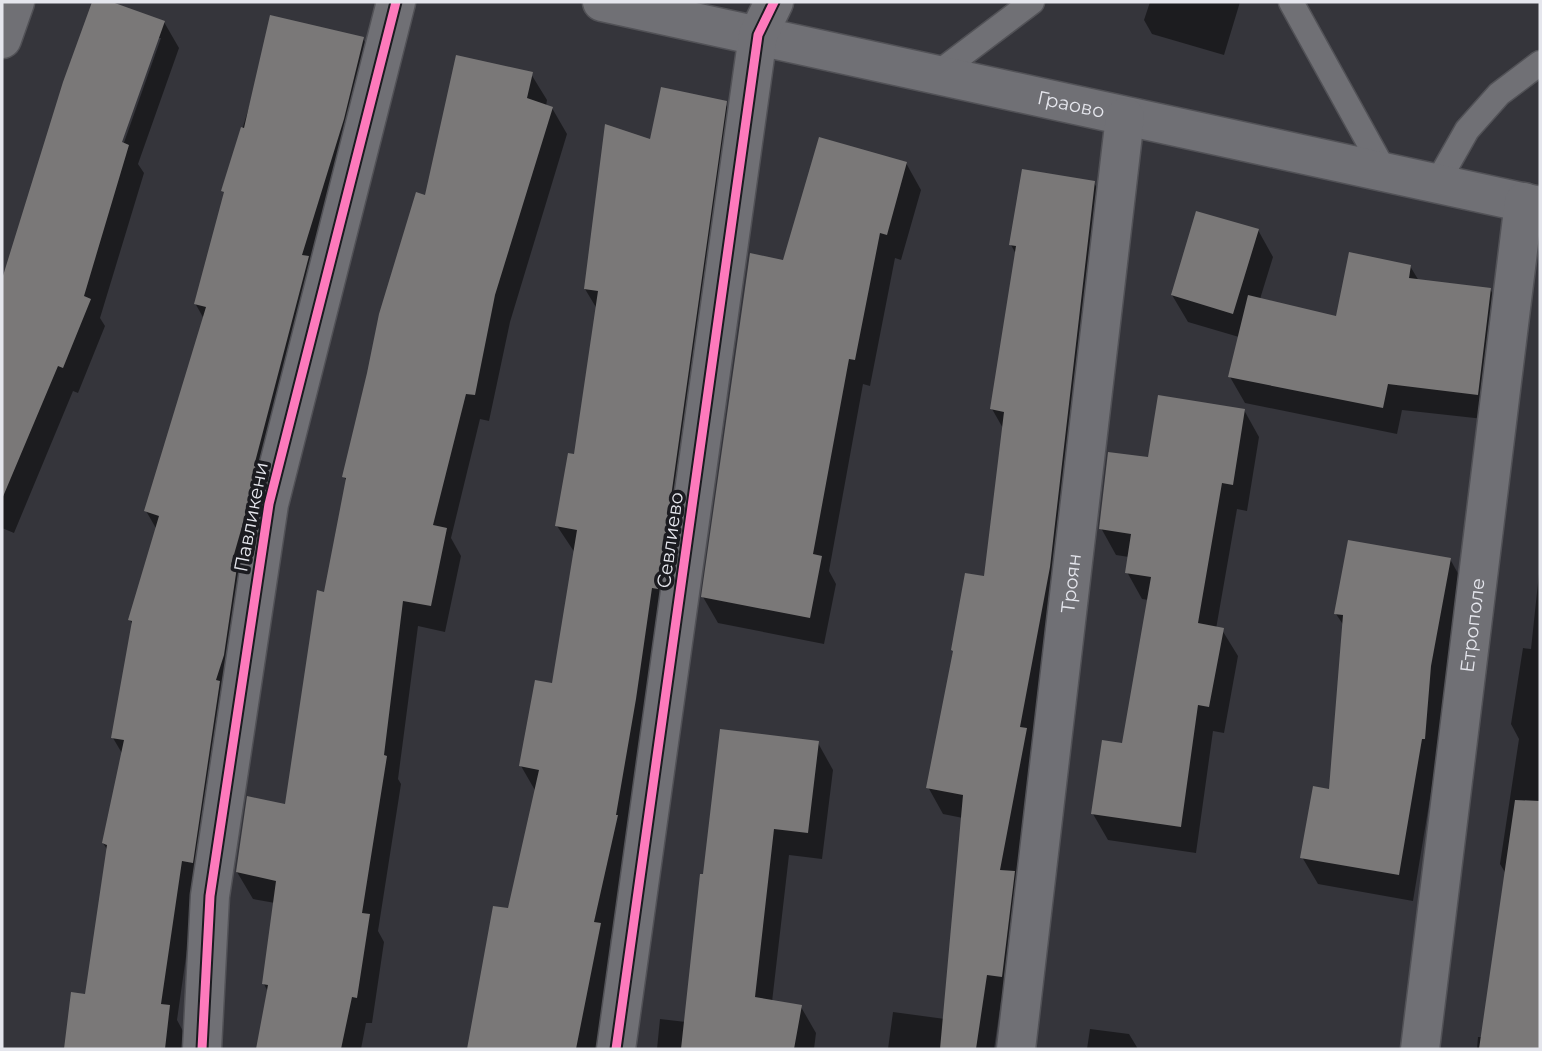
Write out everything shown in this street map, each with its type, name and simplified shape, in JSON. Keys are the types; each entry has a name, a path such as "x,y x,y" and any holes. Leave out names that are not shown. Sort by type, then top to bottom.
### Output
{"street":[{"path":"2,38 15,2"},
{"name":"Павликени","path":"202,1049 210,896 269,504 396,2"},
{"name":"Граово","path":"602,2 766,18 934,76 1532,204"},
{"name":"Севлиево","path":"616,1049 766,18"},
{"name":"Троян","path":"1016,1049 1125,117"},
{"name":"Етрополе","path":"1420,1049 1532,204"}],"lane":[{"path":"934,76 1032,2"},
{"path":"1291,2 1385,172"},
{"path":"1437,183 1467,130 1499,94 1540,63"}],"building":[{"path":"92,2 112,2 165,21 122,142 129,145 84,296 91,299 63,368 58,366 2,499 2,279 63,82"},
{"path":"270,15 364,37 344,119 302,255 309,256 231,565 237,567 224,655 216,680 220,681 193,863 182,861 161,1004 170,1005 165,1049 64,1049 71,992 85,994 107,845 102,843 124,740 111,738 132,621 128,620 159,516 144,511 206,307 194,304 224,192 221,191 241,127 244,128"},
{"path":"456,55 533,72 527,98 553,107 495,295 475,395 466,394 433,525 447,528 431,606 403,601 384,755 387,756 362,913 370,914 357,998 352,997 341,1049 256,1049 268,985 262,984 276,881 236,872 247,796 285,804 317,590 324,592 346,478 342,477 379,314 416,192 425,195"},
{"path":"661,87 727,101 658,589 652,588 618,815 594,922 601,923 576,1049 467,1049 493,906 508,908 539,770 519,766 535,680 552,683 577,530 555,526 568,453 574,454 598,291 584,289 605,124 650,139"},
{"path":"819,137 907,162 887,235 880,233 855,360 849,359 813,554 822,556 810,618 701,597 750,253 783,260"},
{"path":"1022,169 1095,181 1050,567 1020,727 1027,728 1000,870 1015,871 1002,977 987,975 976,1049 940,1049 963,795 926,788 953,651 951,650 965,573 984,576 1004,412 990,409 1016,246 1009,245"},
{"path":"1196,211 1259,229 1233,314 1171,295"},
{"path":"1349,252 1411,265 1409,278 1491,288 1478,395 1388,384 1383,408 1228,377 1248,295 1336,316"},
{"path":"1158,395 1245,409 1233,485 1222,483 1198,623 1224,628 1209,707 1198,705 1181,827 1091,814 1102,740 1122,743 1151,577 1125,573 1131,534 1099,529 1108,452 1148,457"},
{"path":"1348,540 1451,558 1431,666 1425,739 1422,739 1399,875 1300,858 1313,786 1329,789 1343,615 1334,614"},
{"path":"720,729 819,741 808,833 774,829 755,997 802,1005 794,1049 681,1049 700,874 703,874"},
{"path":"1515,800 1540,801 1540,1049 1479,1049"}],"cycle path":[{"path":"202,1049 210,896 269,504 396,2"},
{"path":"616,1049 758,35 774,2"}]}
